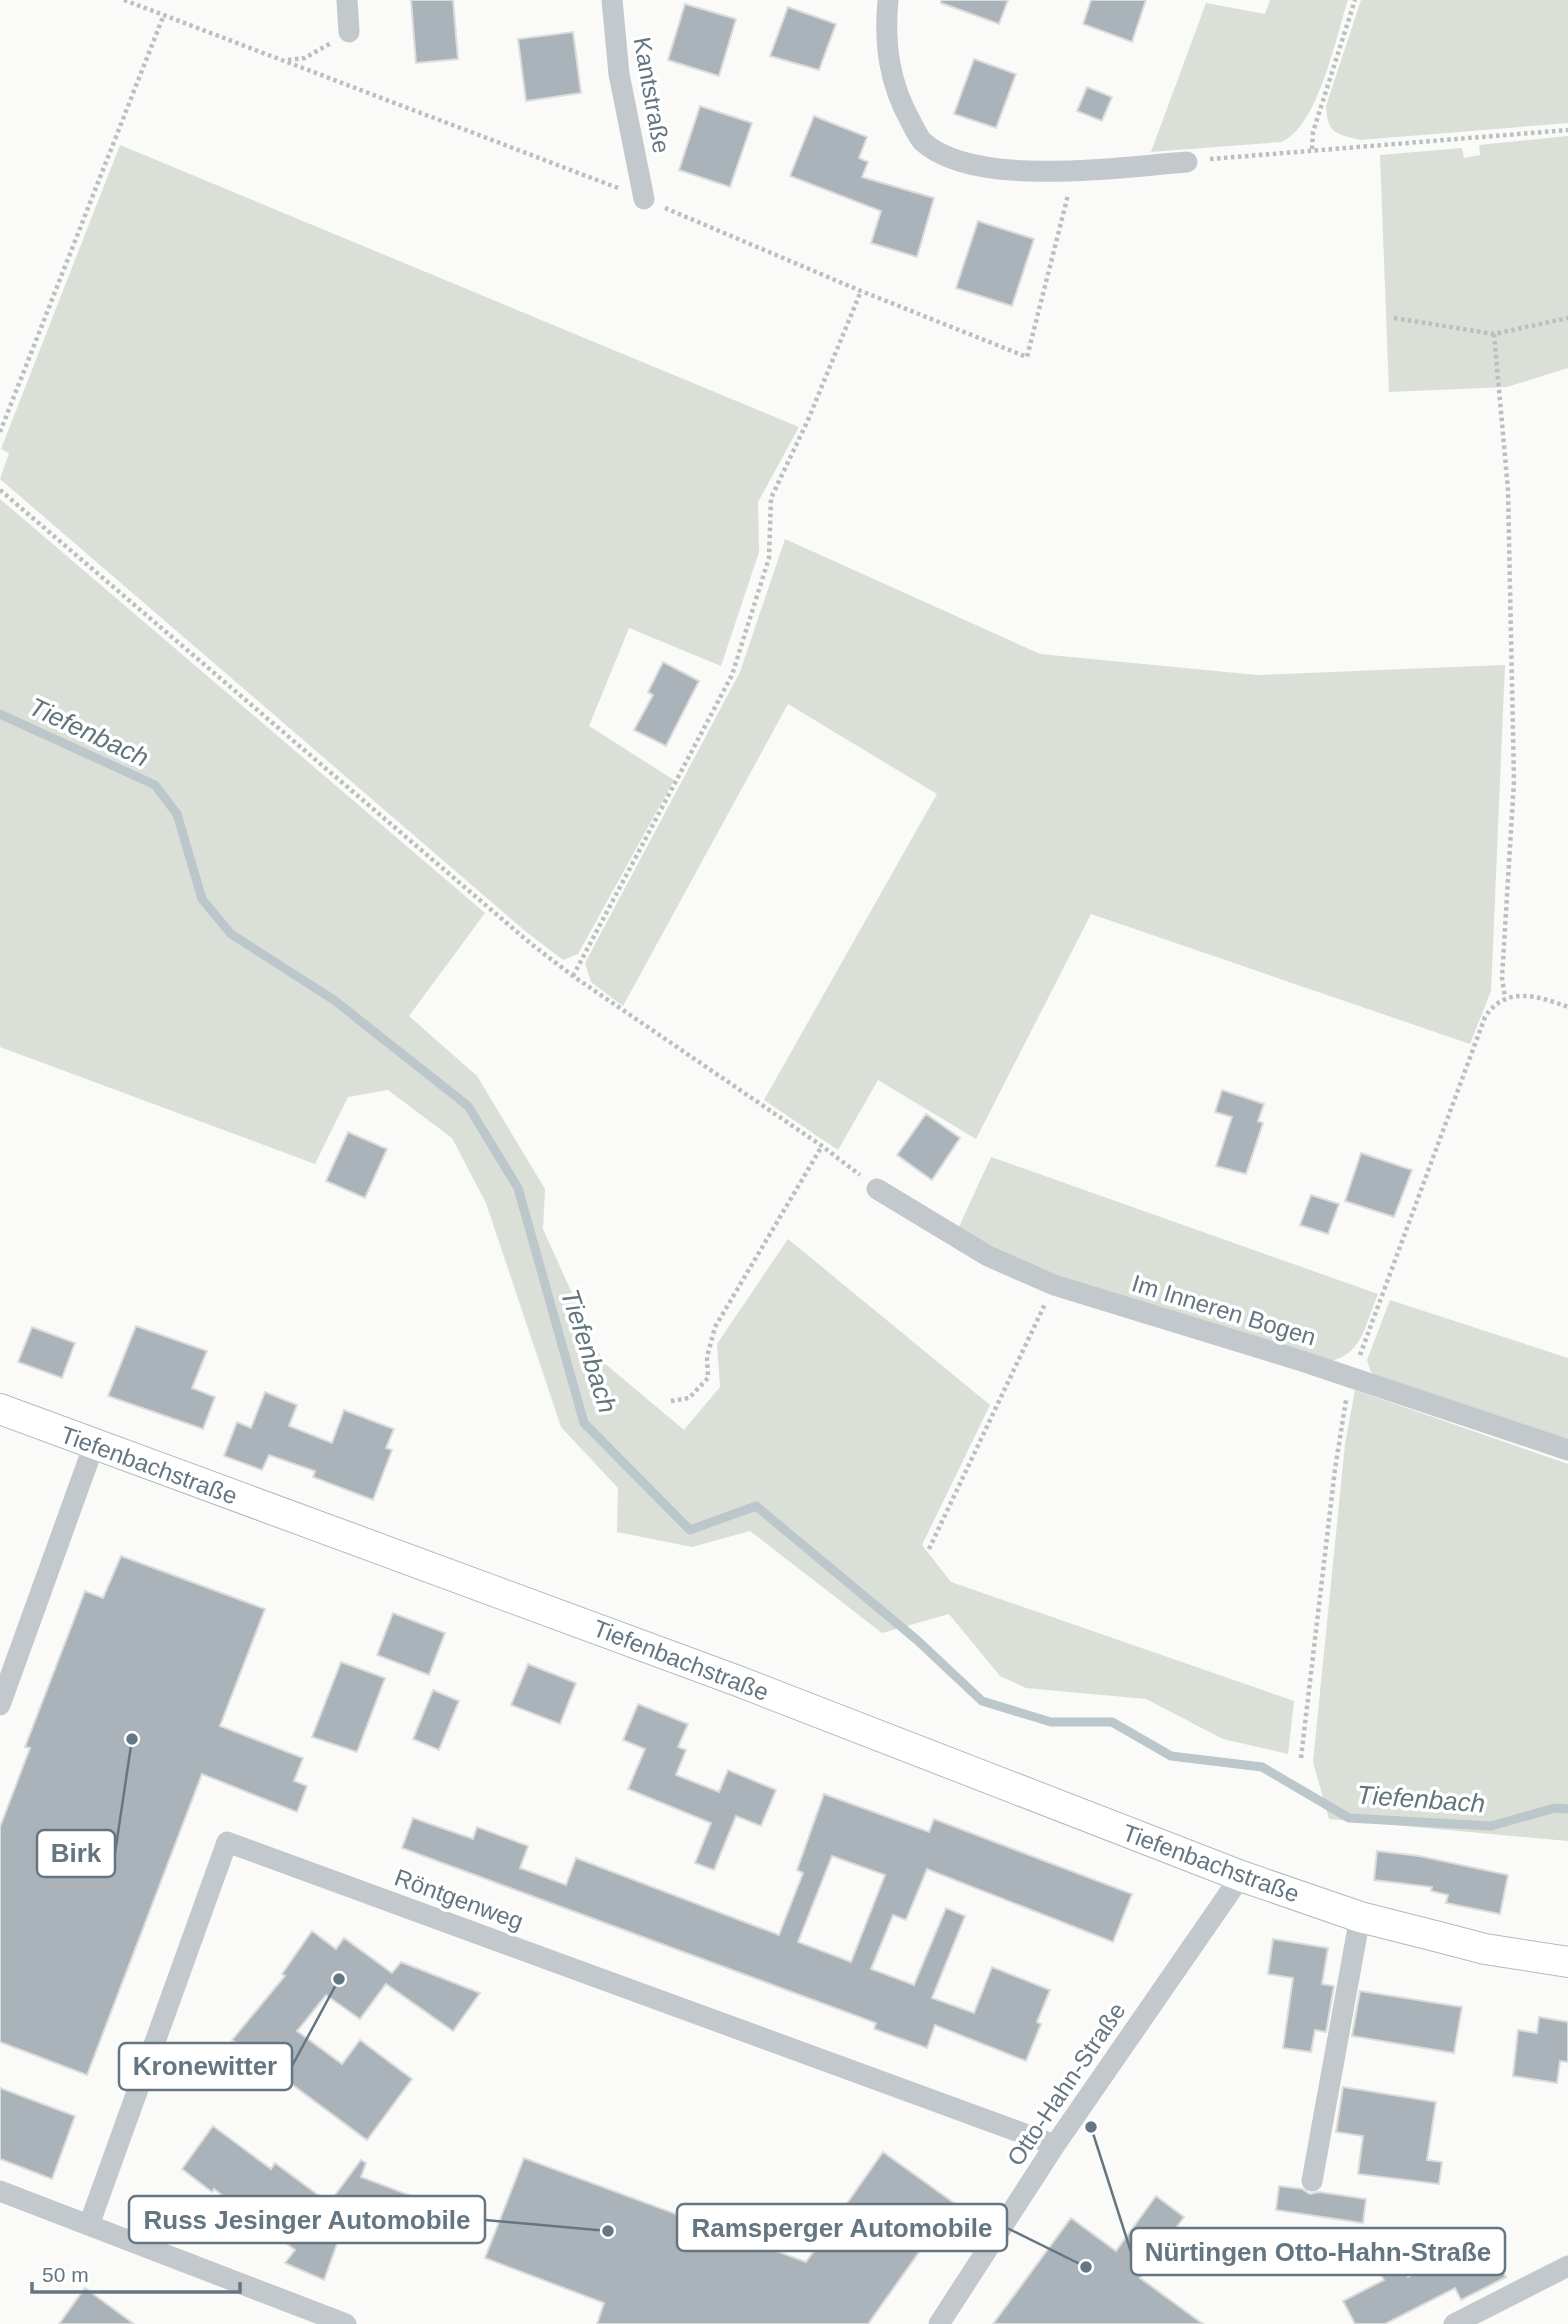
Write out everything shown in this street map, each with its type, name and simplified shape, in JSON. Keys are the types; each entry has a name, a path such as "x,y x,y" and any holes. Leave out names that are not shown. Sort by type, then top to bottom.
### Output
{"street":[{"path":"347,0 349,32"},
{"name":"Kantstraße","path":"612,0 619,74 644,198"},
{"path":"888,0 886,56 899,102 922,140 958,161 989,169 1074,170 1187,162"},
{"name":"Im Inneren Bogen","path":"877,1189 988,1256 1054,1284 1352,1378 1568,1450"},
{"name":"Tiefenbachstraße","path":"0,1409 712,1672 1241,1876 1360,1917 1485,1949 1568,1962"},
{"path":"0,1705 94,1445"},
{"name":"Röntgenweg","path":"89,2225 226,1842 1055,2145"},
{"name":"Otto-Hahn-Straße","path":"939,2324 1055,2145 1241,1876"},
{"path":"1312,2181 1360,1917"},
{"path":"0,2191 346,2324"},
{"path":"1454,2324 1568,2266"}],"path":[{"path":"124,0 644,198 861,291 1027,357 1074,170"},
{"path":"1312,149 1313,132 1355,0"},
{"path":"0,432 163,16"},
{"path":"285,60 305,58 349,32"},
{"path":"1187,162 1312,149 1438,142 1568,130"},
{"path":"573,976 732,675 769,558 771,498 808,420 861,291"},
{"path":"1394,318 1494,334 1568,318"},
{"path":"1494,334 1508,490 1514,767 1502,978 1505,997"},
{"path":"0,490 487,908 573,976 822,1146 877,1189"},
{"path":"1301,1758 1340,1424 1352,1378 1485,1017 1493,1005 1505,997 1521,995 1543,998 1568,1007"},
{"path":"671,1401 689,1398 708,1378 707,1357 715,1327 822,1146"},
{"path":"929,1549 1054,1284"}],"shaded area":[{"path":"1270,0 1348,0 1324,79 1305,119 1294,133 1281,142 1151,152 1206,3 1265,14"},
{"path":"1361,0 1568,0 1568,123 1360,140 1338,134 1328,122 1326,106"},
{"path":"1568,136 1568,368 1507,387 1389,392 1380,155 1462,148 1464,158 1480,155 1479,145"},
{"path":"120,145 799,427 758,502 759,552 721,666 629,628 589,726 674,780 578,954 563,960 524,930 0,479 9,453 1,449"},
{"path":"0,499 485,913 409,1016 477,1076 545,1189 543,1229 603,1362 684,1430 720,1387 717,1344 788,1239 990,1405 922,1545 951,1582 1294,1701 1288,1754 1223,1739 1146,1699 1026,1688 1000,1676 949,1614 882,1633 750,1531 692,1547 617,1532 618,1488 561,1427 486,1203 452,1138 388,1090 348,1097 315,1164 0,1047"},
{"path":"785,539 1040,654 1257,675 1505,665 1491,991 1470,1044 1091,914 976,1139 878,1080 838,1150 764,1100 937,794 788,704 623,1006 591,982 585,963 740,672"},
{"path":"991,1157 1378,1294 1360,1339 1346,1355 1322,1363 1026,1265 958,1229"},
{"path":"1390,1300 1568,1358 1568,1443 1386,1382 1371,1372 1367,1360"},
{"path":"1355,1390 1568,1464 1568,1841 1329,1819 1313,1762 1345,1444"}],"building":[{"path":"411,0 453,0 458,59 416,63"},
{"path":"941,0 1008,0 999,24 941,3"},
{"path":"1091,0 1146,0 1132,42 1083,24"},
{"path":"685,4 736,19 719,76 668,60"},
{"path":"788,7 836,24 819,70 770,56"},
{"path":"573,32 581,93 526,101 518,39"},
{"path":"974,59 1016,74 996,128 954,114"},
{"path":"1087,87 1112,97 1102,121 1077,111"},
{"path":"700,106 752,123 730,187 679,170"},
{"path":"814,116 867,137 859,158 868,162 862,177 934,198 917,257 871,243 881,211 790,176"},
{"path":"978,221 1034,239 1012,306 956,288"},
{"path":"663,662 699,681 666,746 634,730 653,695 648,692"},
{"path":"1222,1090 1264,1104 1258,1121 1263,1123 1246,1174 1216,1166 1232,1117 1215,1112"},
{"path":"926,1114 960,1138 932,1180 897,1155"},
{"path":"348,1132 387,1149 365,1198 326,1181"},
{"path":"1361,1153 1412,1170 1394,1217 1345,1201"},
{"path":"1311,1195 1339,1204 1328,1234 1300,1225"},
{"path":"136,1326 207,1351 192,1388 215,1397 203,1429 108,1396"},
{"path":"32,1327 75,1343 62,1378 18,1362"},
{"path":"265,1392 297,1405 289,1426 332,1443 344,1410 394,1429 386,1448 392,1450 373,1500 313,1477 315,1471 269,1455 262,1470 224,1456 237,1422 251,1428"},
{"path":"121,1556 265,1609 220,1726 303,1758 294,1781 307,1786 297,1812 202,1774 87,2075 0,2042 0,1827 30,1748 25,1747 85,1591 103,1598"},
{"path":"393,1613 445,1633 429,1675 377,1655"},
{"path":"341,1662 385,1678 357,1752 312,1737"},
{"path":"528,1664 576,1683 560,1724 511,1705"},
{"path":"433,1690 459,1701 439,1750 413,1739"},
{"path":"638,1704 688,1724 678,1747 686,1750 676,1775 719,1792 728,1770 776,1790 761,1826 736,1816 714,1870 695,1863 711,1823 628,1789 645,1749 623,1740"},
{"path":"824,1794 929,1832 934,1819 1132,1894 1113,1942 927,1869 906,1920 893,1915 871,1969 914,1985 946,1908 965,1916 932,1998 974,2013 992,1967 1050,1990 1037,2022 1041,2024 1026,2061 935,2025 927,2048 874,2029 876,2023 402,1848 413,1818 473,1839 477,1827 528,1846 520,1868 566,1885 576,1858 779,1935 803,1873 797,1870","holes":["832,1856 885,1875 851,1962 798,1942"]},
{"path":"1377,1851 1419,1856 1508,1875 1500,1914 1446,1903 1448,1895 1431,1891 1432,1887 1374,1880"},
{"path":"312,1931 336,1949 344,1938 392,1973 401,1962 480,1993 453,2031 386,1984 360,2019 326,1995 297,2031 342,2064 360,2040 412,2079 367,2140 232,2040 285,1976 282,1974"},
{"path":"1273,1939 1328,1948 1322,1984 1334,1986 1326,2032 1315,2030 1311,2052 1283,2048 1293,1978 1268,1974"},
{"path":"1360,1991 1462,2007 1454,2053 1352,2036"},
{"path":"1539,2017 1568,2022 1568,2062 1560,2061 1557,2083 1513,2076 1518,2030 1537,2033"},
{"path":"1343,2087 1436,2102 1427,2160 1442,2162 1439,2184 1358,2174 1363,2136 1336,2132"},
{"path":"0,2088 75,2116 52,2179 0,2159"},
{"path":"213,2126 271,2169 275,2163 329,2203 361,2160 366,2163 361,2177 417,2198 409,2223 353,2200 324,2280 285,2263 295,2250 214,2189 212,2192 182,2169"},
{"path":"883,2152 954,2203 868,2324 597,2324 604,2303 485,2258 524,2158 806,2262"},
{"path":"1279,2186 1302,2189 1310,2194 1319,2192 1366,2199 1363,2223 1276,2210"},
{"path":"1156,2196 1184,2217 1140,2278 1203,2324 993,2324 1071,2218 1116,2251"},
{"path":"1486,2238 1506,2277 1461,2300 1455,2288 1385,2324 1355,2324 1343,2301 1384,2280 1381,2275 1402,2265 1408,2277"},
{"path":"85,2288 134,2324 59,2324"}],"waterway":[{"name":"Tiefenbach","path":"0,714 155,785 177,814 202,899 231,934 334,1000 468,1106 518,1188 584,1423 690,1530 756,1506 917,1640 982,1701 1051,1722 1112,1722 1171,1756 1262,1767 1349,1818 1491,1826 1555,1808 1568,1809"}],"place":[{"name":"Birk","path":"132,1739"},
{"name":"Kronewitter","path":"339,1979"},
{"name":"Nürtingen Otto-Hahn-Straße","path":"1091,2127"},
{"name":"Russ Jesinger Automobile","path":"608,2231"},
{"name":"Ramsperger Automobile","path":"1086,2267"}]}
